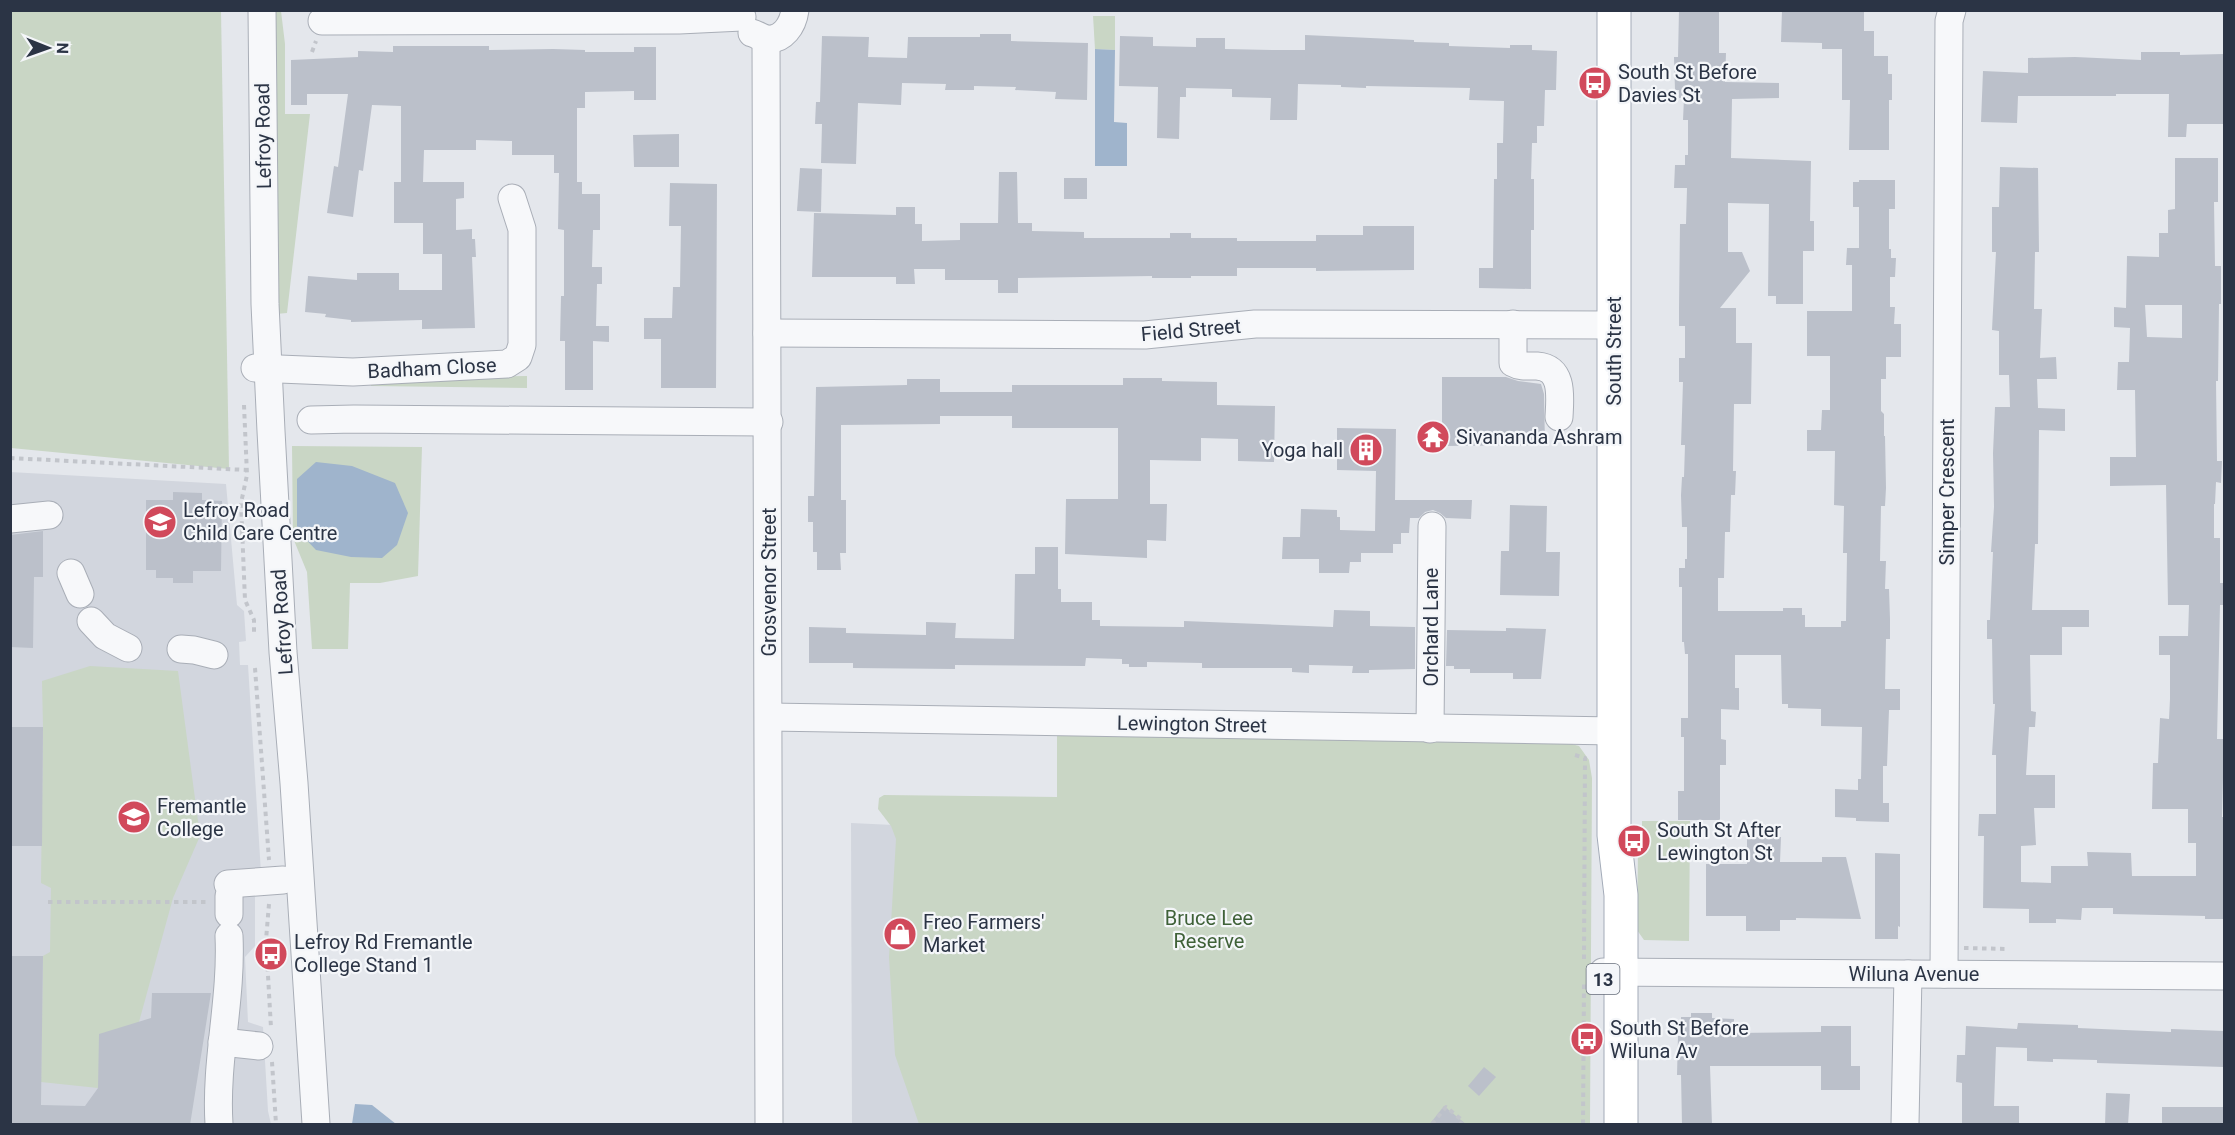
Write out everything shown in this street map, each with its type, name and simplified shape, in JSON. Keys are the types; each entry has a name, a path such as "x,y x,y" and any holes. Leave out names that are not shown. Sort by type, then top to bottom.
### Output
{"main road":[{"name":"South Street","path":"1602,1125 1598,971 1621,895 1614,835 1614,10"},
{"name":"South Street","path":"1598,971 1621,1125"}],"street":[{"name":"Lefroy Road","path":"253,10 262,368 294,783 316,1125"},
{"name":"Lefroy Road","path":"262,10 266,304 262,368 254,433 274,883 298,1125"},
{"path":"322,21 679,20 743,14 751,32 766,39 783,35 794,22 795,10"},
{"name":"Simper Crescent","path":"1944,974 1949,21 1952,10"},
{"name":"Grosvenor Street","path":"766,39 769,422 769,1125"},
{"name":"Badham Close","path":"262,368 353,372 507,364 513,361 518,357 522,345 522,229 512,198"},
{"name":"Field Street","path":"767,333 1145,335 1255,324 1614,325"},
{"path":"1514,324 1513,363 1518,366 1541,366 1553,372 1559,384 1559,417"},
{"path":"310,420 769,422"},
{"path":"10,519 49,515"},
{"name":"Orchard Lane","path":"1430,729 1432,526"},
{"path":"91,621 105,636 128,648"},
{"path":"181,649 214,655"},
{"name":"Lewington Street","path":"769,717 1430,729 1615,730"},
{"path":"219,1125 219,1082 229,968 227,907 274,883"},
{"name":"Wiluna Avenue","path":"1598,971 2224,976"},
{"path":"1905,1125 1908,974"},
{"path":"222,1042 267,1044"}],"path":[{"path":"10,458 247,470"},
{"path":"255,668 274,883 266,940 267,1044 276,1125"},
{"path":"1567,752 1585,758 1598,971 1583,1125"},
{"path":"48,902 227,907"},
{"path":"1432,1125 1446,1107 1463,1121 1460,1125"}],"shaded area":[{"name":"Fremantle College","path":"10,472 226,484 237,605 244,611 246,641 239,642 240,665 248,665 261,873 255,895 255,946 245,957 248,1022 263,1027 268,1111 271,1124 11,1124"},
{"name":"Freo Farmers' Market","path":"851,823 936,827 1022,1124 852,1124"}],"green space":[{"path":"10,11 221,11 229,469 11,448"},
{"path":"275,11 281,11 285,44 285,114 310,114 287,313 276,314"},
{"path":"1093,16 1115,16 1115,50 1095,49"},
{"path":"527,376 527,388 371,386 371,378"},
{"path":"292,446 422,447 418,576 380,583 350,583 348,649 312,649 307,572 293,538"},
{"path":"90,666 178,671 200,836 173,898 139,1022 98,1088 41,1082 43,956 50,952 51,888 41,883 42,681"},
{"name":"Bruce Lee Reserve","path":"1057,732 1556,740 1579,746 1589,760 1592,778 1590,1124 919,1124 895,1055 889,957 896,839 891,826 878,809 879,798 884,795 1057,797"},
{"path":"1642,821 1690,821 1689,941 1644,940 1637,930 1638,851 1642,844"}],"water":[{"path":"1095,49 1115,50 1114,122 1127,123 1127,166 1095,166"},
{"path":"316,462 352,466 395,483 408,513 397,545 382,558 351,557 316,550 297,530 297,479"},
{"path":"355,1104 372,1105 396,1124 352,1124"}],"building":[{"path":"1679,10 1719,10 1719,53 1726,53 1725,82 1779,83 1779,98 1732,99 1731,158 1811,161 1810,221 1814,221 1814,251 1803,251 1803,304 1776,304 1776,296 1768,296 1769,204 1728,203 1728,252 1742,252 1750,271 1720,308 1736,308 1736,343 1752,343 1751,404 1734,404 1735,495 1731,495 1730,532 1725,532 1724,578 1718,578 1718,611 1783,611 1783,608 1802,608 1802,615 1805,615 1805,627 1841,627 1841,621 1846,621 1847,553 1843,553 1844,506 1834,505 1835,451 1807,451 1807,430 1821,430 1822,410 1830,410 1830,356 1807,356 1807,311 1852,311 1852,265 1846,265 1847,248 1859,248 1859,207 1853,207 1853,182 1895,180 1895,209 1889,209 1889,249 1891,249 1891,258 1896,258 1895,277 1890,277 1890,307 1895,307 1894,324 1901,324 1901,357 1886,357 1886,379 1881,379 1886,488 1885,506 1881,506 1880,561 1886,561 1885,589 1889,589 1890,619 1890,639 1886,639 1885,689 1900,689 1900,710 1889,710 1887,766 1883,766 1883,803 1889,803 1889,822 1856,821 1856,818 1835,817 1835,789 1858,790 1858,779 1861,779 1862,727 1821,726 1821,709 1788,708 1788,704 1782,704 1781,655 1735,655 1735,688 1739,688 1739,710 1721,709 1721,739 1726,740 1726,765 1720,765 1720,820 1678,820 1678,791 1684,791 1684,737 1681,737 1681,718 1688,718 1688,654 1685,654 1684,642 1682,642 1682,587 1679,587 1679,568 1685,568 1685,559 1687,559 1687,527 1682,527 1681,495 1685,445 1681,445 1683,382 1679,382 1679,358 1685,358 1685,326 1679,326 1679,308 1680,224 1686,224 1687,188 1674,188 1675,165 1685,165 1685,155 1688,155 1688,120 1683,120 1684,98 1679,98 1679,90 1675,90 1674,57 1678,57"},
{"path":"1782,10 1864,10 1864,31 1874,31 1874,56 1888,56 1888,74 1892,74 1892,100 1889,100 1889,150 1849,150 1850,100 1842,100 1842,49 1822,49 1822,43 1781,42"},
{"path":"980,34 1011,34 1011,41 1088,43 1087,100 1055,99 1056,92 1015,90 1016,87 974,86 974,90 945,90 946,84 902,83 901,105 858,103 856,164 821,163 822,124 815,124 816,102 820,102 822,36 869,37 868,57 907,58 908,37 980,37"},
{"path":"1305,35 1414,40 1414,42 1449,43 1449,46 1510,48 1510,45 1532,45 1532,50 1557,51 1556,90 1545,90 1544,126 1537,126 1537,143 1532,143 1531,179 1534,179 1534,230 1531,230 1531,289 1479,288 1479,268 1493,268 1494,179 1497,179 1497,143 1503,143 1504,101 1469,100 1470,88 1366,86 1366,88 1298,84 1297,120 1270,120 1271,98 1232,97 1232,89 1186,88 1186,97 1180,97 1179,139 1157,138 1158,87 1119,86 1120,36 1153,37 1153,46 1196,47 1196,38 1225,38 1225,49 1305,50"},
{"path":"393,46 489,46 489,50 553,49 585,50 585,52 634,52 634,47 656,47 656,100 634,100 634,91 585,92 585,108 577,108 577,182 582,182 582,194 600,194 600,230 593,230 592,267 602,267 602,284 597,284 596,326 609,326 609,342 593,341 593,390 565,390 565,341 560,341 561,296 564,296 564,230 558,229 559,173 554,173 554,155 512,155 512,141 476,140 476,150 424,150 423,182 464,182 464,198 456,199 456,230 472,229 472,239 475,239 476,257 472,257 475,328 422,329 422,320 351,322 351,320 325,317 326,314 305,312 308,276 357,280 357,273 399,273 399,290 442,290 442,254 423,254 423,223 394,223 394,182 401,182 401,106 372,105 363,171 359,170 353,217 327,213 334,166 338,167 348,94 307,94 307,105 291,105 291,60 358,57 358,51 393,52"},
{"path":"2141,52 2180,52 2180,55 2224,54 2224,124 2187,124 2186,137 2168,137 2169,94 2018,96 2017,123 1981,122 1983,71 2028,73 2028,58 2075,57 2141,60"},
{"path":"679,134 679,167 634,167 633,135"},
{"path":"2175,158 2218,158 2218,202 2214,202 2215,266 2221,266 2218,381 2216,381 2217,461 2222,461 2221,483 2216,482 2214,538 2220,538 2220,583 2224,583 2224,605 2220,605 2217,739 2224,739 2222,817 2224,817 2224,919 2205,919 2205,916 2113,914 2113,908 2082,908 2081,920 2056,919 2056,923 2029,923 2029,909 1983,908 1984,836 1978,836 1979,814 1996,814 1996,755 1992,755 1995,704 1993,704 1992,639 1987,639 1987,620 1990,620 1993,552 1991,552 1995,407 2010,407 2009,375 1999,375 1999,331 1992,330 1996,252 1992,252 1992,207 1999,207 2000,167 2038,168 2039,252 2035,252 2034,309 2042,309 2040,358 2056,357 2057,379 2037,379 2038,408 2065,409 2065,431 2039,430 2038,544 2035,544 2032,610 2089,610 2089,627 2062,627 2062,655 2030,655 2031,711 2036,712 2035,727 2029,727 2026,775 2055,775 2055,808 2034,808 2036,845 2021,846 2021,882 2051,883 2051,866 2088,866 2087,852 2131,853 2132,876 2196,876 2196,843 2188,843 2188,809 2152,809 2153,763 2158,763 2160,718 2169,719 2170,699 2170,655 2159,655 2159,636 2188,636 2189,605 2168,605 2166,485 2110,486 2110,457 2136,457 2135,390 2117,390 2118,362 2129,362 2130,328 2114,327 2114,307 2126,308 2127,256 2159,257 2159,233 2168,233 2168,210 2175,209","holes":["2145,305 2182,305 2182,338 2147,337"]},
{"path":"800,168 822,169 821,212 797,211"},
{"path":"999,172 1017,172 1018,223 1032,223 1032,231 1084,232 1084,238 1170,238 1170,233 1191,233 1191,238 1237,238 1237,241 1316,241 1316,235 1363,235 1363,226 1414,226 1414,270 1316,271 1316,268 1237,268 1237,276 1018,278 1018,293 998,293 998,280 945,280 945,269 914,269 915,284 896,284 896,277 812,277 814,213 896,215 896,207 915,207 915,224 922,224 922,241 960,240 960,223 998,223"},
{"path":"1064,178 1087,178 1087,199 1064,199"},
{"path":"670,183 717,184 716,388 661,388 661,339 644,339 644,318 672,318 673,287 680,287 681,226 669,226"},
{"path":"1442,377 1506,377 1541,384 1544,394 1545,445 1442,446"},
{"path":"1123,378 1217,382 1217,405 1275,406 1274,462 1238,461 1238,439 1201,438 1201,461 1150,460 1150,504 1167,504 1166,541 1147,540 1147,558 1065,554 1066,499 1118,499 1118,428 1012,428 1012,416 940,416 940,424 841,425 841,500 846,500 846,553 840,553 841,570 817,570 817,552 813,552 813,522 808,522 808,496 814,496 816,387 907,385 907,379 940,379 940,392 1012,392 1012,385 1123,385"},
{"path":"1337,428 1396,429 1395,500 1472,500 1471,519 1446,518 1433,510 1425,512 1419,518 1410,518 1409,533 1401,533 1401,544 1393,544 1393,553 1361,553 1361,562 1350,562 1349,573 1319,573 1319,559 1282,559 1283,537 1300,537 1301,509 1337,510 1337,517 1340,517 1340,530 1375,531 1376,471 1337,470"},
{"path":"173,492 202,493 202,500 222,501 221,571 193,571 193,583 173,583 173,578 156,578 156,570 146,570 146,500 173,500"},
{"path":"1510,505 1547,506 1546,552 1560,552 1559,596 1500,595 1501,551 1509,551"},
{"path":"43,531 43,577 34,577 33,648 10,647 10,535"},
{"path":"1035,547 1058,547 1058,589 1061,589 1061,602 1092,602 1092,620 1100,620 1100,626 1184,627 1184,621 1333,627 1334,610 1370,611 1370,626 1415,627 1415,669 1369,670 1369,673 1352,673 1353,666 1309,665 1309,673 1292,672 1292,668 1202,668 1202,663 1147,662 1147,667 1129,667 1129,664 1122,664 1122,659 1086,658 1085,666 955,665 955,669 853,668 853,663 809,663 809,627 846,628 846,633 926,635 926,622 956,623 955,638 1014,639 1015,574 1035,574"},
{"path":"1506,628 1546,629 1541,679 1513,679 1513,673 1470,673 1470,669 1454,669 1454,666 1446,666 1447,630 1506,631"},
{"path":"10,727 43,727 42,846 10,846"},
{"path":"1747,837 1781,837 1780,862 1822,862 1822,857 1846,857 1861,919 1796,918 1796,920 1780,920 1780,931 1746,931 1746,916 1706,916 1706,864 1747,864"},
{"path":"1875,853 1900,854 1898,939 1875,939"},
{"path":"10,956 43,956 41,1105 85,1106 98,1088 99,1034 151,1018 152,993 211,993 190,1125 10,1125"},
{"path":"1691,1013 1712,1013 1712,1018 1734,1019 1734,1033 1821,1032 1821,1026 1851,1026 1851,1066 1860,1066 1860,1090 1821,1090 1821,1066 1710,1066 1712,1125 1682,1125 1681,1075 1677,1075 1678,1036 1681,1036 1681,1017 1691,1017"},
{"path":"2018,1023 2171,1032 2171,1029 2224,1031 2224,1067 2097,1063 2097,1060 2027,1061 2027,1048 1996,1047 1994,1106 2019,1106 2019,1125 1962,1125 1962,1083 1956,1082 1957,1055 1965,1055 1966,1026 2017,1029"},
{"path":"1484,1067 1496,1077 1479,1096 1468,1086"},
{"path":"2106,1093 2130,1094 2128,1125 2105,1125"},
{"path":"1444,1106 1467,1125 1429,1125"},
{"path":"2162,1107 2223,1107 2223,1125 2162,1125"}],"place":[{"name":"South St Before Davies St","path":"1595,83"},
{"name":"Sivananda Ashram","path":"1433,437"},
{"name":"Yoga hall","path":"1366,450"},
{"name":"Lefroy Road Child Care Centre","path":"160,522"},
{"name":"Fremantle College","path":"134,817"},
{"name":"South St After Lewington St","path":"1634,841"},
{"name":"Freo Farmers' Market","path":"900,934"},
{"name":"Lefroy Rd Fremantle College Stand 1","path":"271,954"},
{"name":"South St Before Wiluna Av","path":"1587,1039"}]}
